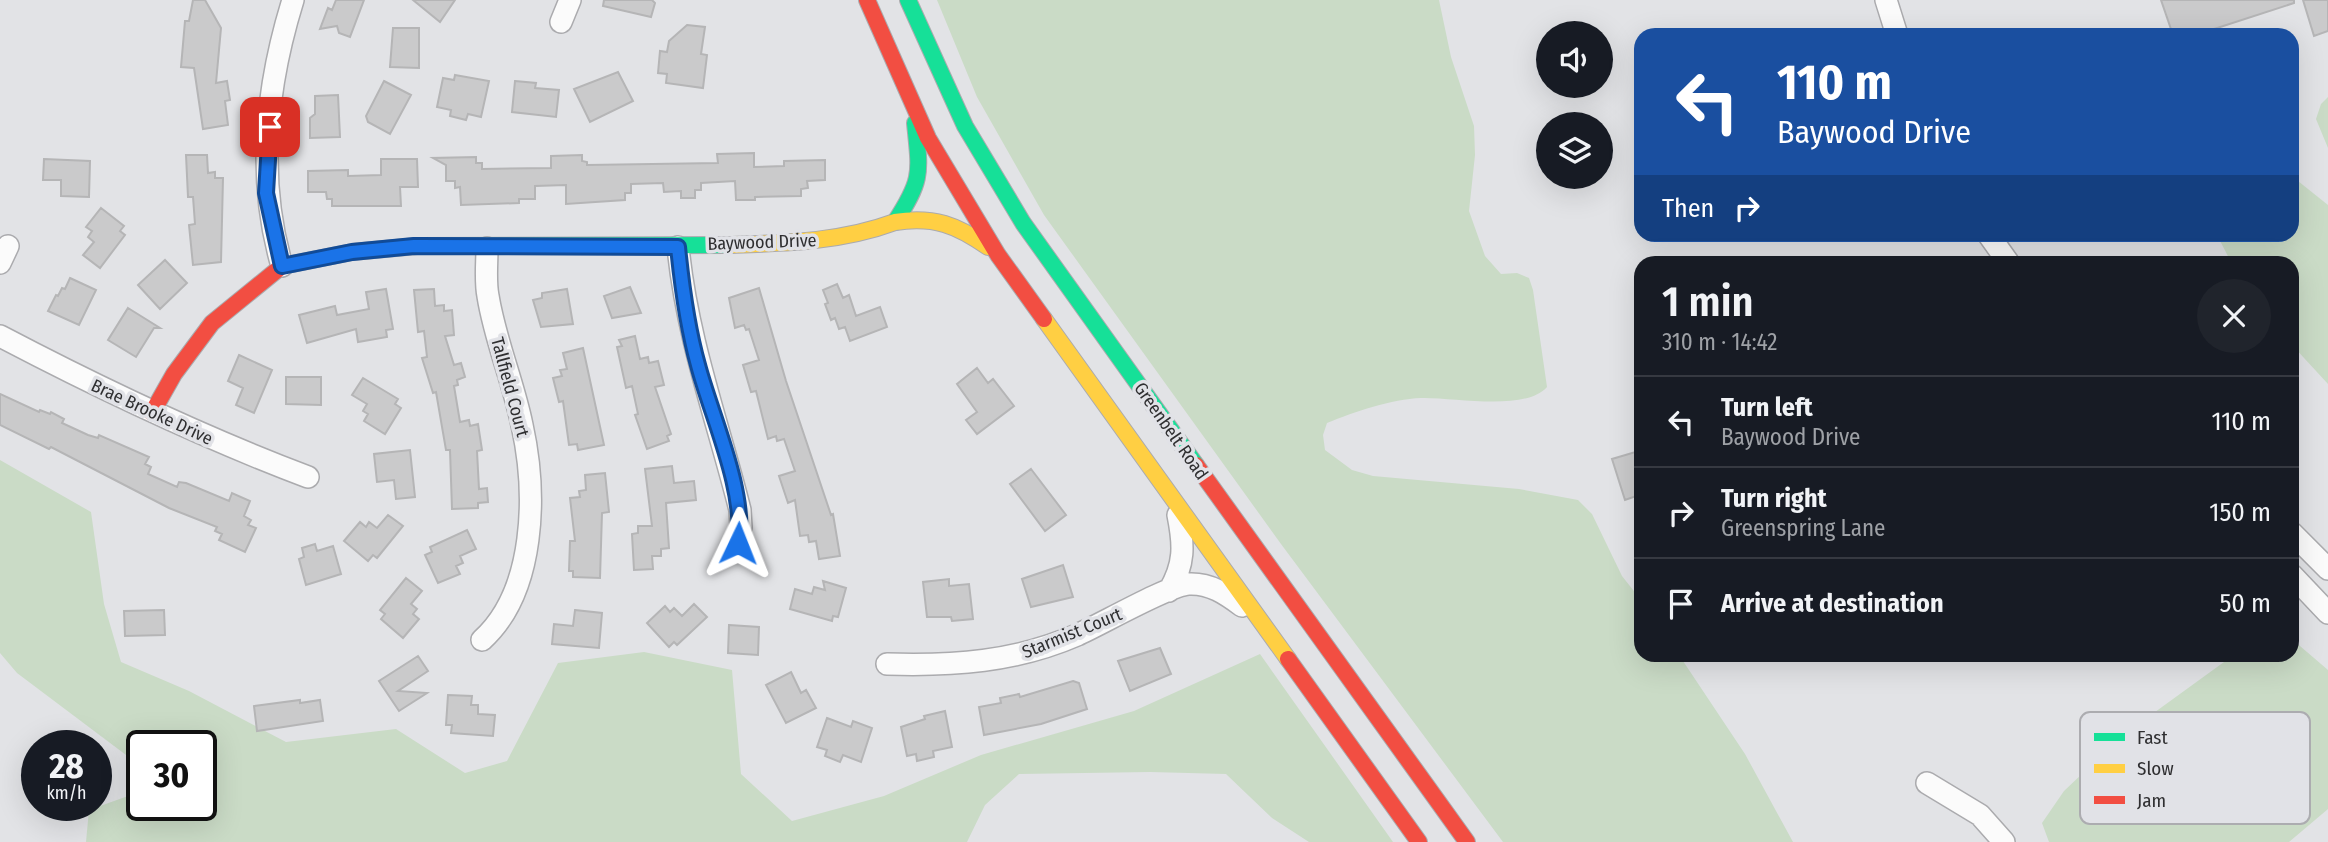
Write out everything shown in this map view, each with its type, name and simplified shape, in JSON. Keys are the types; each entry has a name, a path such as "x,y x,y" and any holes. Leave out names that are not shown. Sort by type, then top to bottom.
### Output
{"main road":[{"name":"Greenbelt Road","path":"867,0 928,138 998,255 1169,461 1467,842"},
{"name":"Greenbelt Road","path":"908,0 938,72 987,167 1169,461 1177,506 1419,842"},
{"path":"895,222 915,192 920,175 913,106"},
{"name":"Baywood Drive","path":"152,413 174,374 212,323 282,266 384,248 678,247 834,239 923,216 944,219 998,255"}],"street":[{"path":"282,266 268,209 265,177 277,52 293,0"},
{"path":"561,22 570,0"},
{"path":"1886,0 1895,28"},
{"path":"678,247 682,295 697,363 740,510 741,527 734,551"},
{"name":"Tallfield Court","path":"482,640 502,621 514,596 523,561 529,507 522,424 487,292 487,248"},
{"name":"Brae Brooke Drive","path":"0,336 152,413 229,448 308,477"},
{"path":"1170,591 1180,573 1184,547 1177,506"},
{"path":"2299,540 2328,569"},
{"path":"2299,582 2328,613"},
{"name":"Starmist Court","path":"887,664 967,664 1004,659 1074,637 1186,584 1208,586 1258,618"},
{"path":"1927,783 1980,815 2004,842"}],"green space":[{"path":"937,0 1439,0 1451,57 1474,126 1475,155 1469,211 1485,256 1501,274 1517,273 1529,278 1547,387 1537,395 1506,401 1421,398 1373,407 1327,423 1323,435 1325,450 1352,470 1373,476 1519,489 1578,500 1592,514 1622,576 1634,591 1634,662 1684,662 1745,754 1793,842 1503,842 1281,544 1044,215 977,97"},
{"path":"2328,97 2328,148 2316,119 2321,104"},
{"path":"2299,182 2328,205 2328,384 2299,353 2299,256 2228,256 2221,242 2299,242"},
{"path":"0,460 91,512 104,604 121,662 189,691 286,742 396,729 465,773 507,761 558,663 644,652 732,670 741,774 792,821 884,796 981,755 1134,711 1260,654 1393,842 1309,842 1272,818 1226,774 1150,772 1019,774 985,805 967,842 86,842 88,821 112,821 112,802 126,797 126,821 217,821 217,730 126,730 126,755 112,744 112,730 93,730 17,673 0,653"},
{"path":"2299,645 2328,670 2328,809 2289,842 2049,842 2042,823 2064,791 2080,776 2080,824 2310,824 2310,712 2155,712 2224,662 2299,662"}],"building":[{"path":"193,0 205,0 221,28 216,83 227,81 230,100 225,101 228,125 203,129 194,68 181,67 185,21 189,21"},
{"path":"336,0 364,0 350,37 339,33 337,26 320,29 328,8 332,10"},
{"path":"413,0 455,0 440,22"},
{"path":"604,0 652,0 655,3 651,17 603,6"},
{"path":"2161,0 2294,0 2294,3 2217,28 2171,28"},
{"path":"2303,0 2328,0 2328,31 2314,36"},
{"path":"687,25 705,27 701,54 707,55 703,88 666,83 667,74 658,73 660,51 667,52 669,41"},
{"path":"393,28 419,28 419,68 390,67"},
{"path":"618,72 633,101 590,122 574,89"},
{"path":"455,75 489,81 481,117 468,114 466,120 450,116 451,110 437,107 443,78 454,80"},
{"path":"384,81 411,95 390,134 368,122 366,116"},
{"path":"515,81 536,83 535,88 559,90 556,117 512,112"},
{"path":"338,95 340,137 310,138 310,118 315,114 315,96"},
{"path":"754,153 754,167 784,166 784,161 825,160 825,180 807,181 808,188 801,189 801,196 755,197 755,200 736,200 735,181 701,183 701,190 695,190 695,198 681,198 681,191 664,192 663,183 631,184 631,193 625,193 625,200 566,204 566,185 535,186 535,199 519,199 519,203 461,205 460,187 455,188 455,181 446,181 446,165 433,158 476,157 476,163 482,163 482,169 551,168 551,156 582,155 582,161 587,162 587,165 718,163 717,154"},
{"path":"186,155 207,155 208,173 215,172 215,178 223,178 221,262 193,265 189,225 195,224 193,197 188,197"},
{"path":"44,159 90,161 89,197 61,196 61,180 43,180"},
{"path":"381,159 417,159 418,187 400,187 401,206 332,206 332,199 327,199 326,192 308,192 308,171 348,170 348,176 381,175"},
{"path":"101,208 124,226 120,231 125,235 100,268 83,255 94,242 88,237 92,231 86,227"},
{"path":"165,260 187,283 160,309 138,285"},
{"path":"70,278 96,290 79,325 48,311 56,295 58,296 62,288 65,289"},
{"path":"837,284 843,298 849,295 856,316 880,307 887,327 850,341 845,327 839,329 835,318 831,320 825,304 828,303 823,290"},
{"path":"630,287 641,313 612,318 604,296"},
{"path":"759,288 786,381 831,515 833,514 840,556 819,559 816,541 809,542 808,535 800,536 795,500 788,503 779,476 795,471 784,439 777,441 776,436 768,439 756,391 751,392 743,365 759,360 749,329 746,330 744,325 735,328 729,298"},
{"path":"386,289 393,329 386,330 387,337 358,342 356,329 307,343 299,315 335,306 337,315 369,309 366,292"},
{"path":"434,289 435,306 444,305 444,311 452,310 454,335 445,336 454,365 461,363 465,377 457,380 458,385 454,386 460,422 469,420 470,426 478,424 482,450 477,451 479,489 487,488 488,502 478,503 478,508 452,509 450,450 446,450 436,392 433,393 422,358 427,357 424,331 418,332 414,290"},
{"path":"567,289 573,324 541,327 533,300 542,298 542,293"},
{"path":"128,308 160,328 154,328 136,357 108,340"},
{"path":"635,336 640,359 648,357 649,363 658,361 664,385 655,387 671,434 667,436 669,441 647,449 635,415 638,414 632,386 626,388 617,347 622,346 619,340"},
{"path":"583,348 604,445 578,450 577,444 569,445 563,401 559,402 553,378 562,376 560,370 567,369 563,353"},
{"path":"239,355 272,370 254,413 236,405 243,388 228,381"},
{"path":"977,368 988,383 993,379 1014,406 977,434 966,420 977,412 957,384"},
{"path":"286,377 321,377 321,405 286,404"},
{"path":"363,378 398,399 395,404 401,408 385,434 364,421 368,414 363,411 367,404 352,395"},
{"path":"0,394 39,412 51,412 64,419 62,423 88,435 98,438 99,435 149,457 145,464 151,467 148,474 177,487 179,482 186,483 229,501 232,493 250,501 244,516 251,520 248,525 256,528 245,552 219,540 222,534 215,531 217,527 169,508 51,447 49,449 0,425"},
{"path":"410,450 415,497 396,499 394,480 377,482 374,454"},
{"path":"1634,452 1634,497 1625,500 1612,459"},
{"path":"672,466 674,483 694,481 696,500 666,503 669,548 661,549 661,556 652,556 653,569 634,570 632,534 638,533 638,526 652,526 645,469"},
{"path":"1031,469 1066,515 1045,531 1010,484"},
{"path":"605,473 609,512 602,513 600,578 573,577 573,571 569,571 570,541 575,541 570,498 580,497 579,491 586,490 585,475"},
{"path":"388,515 403,526 377,558 373,555 368,561 344,541 360,522 366,527 369,522 377,528"},
{"path":"467,530 476,549 460,556 463,563 456,566 460,574 438,583 425,555 432,552 430,547"},
{"path":"315,544 317,551 333,546 341,574 306,585 299,559 304,557 302,548"},
{"path":"1063,565 1073,597 1031,607 1022,579"},
{"path":"406,578 422,591 411,604 417,609 413,614 419,619 403,638 381,619 385,614 380,610"},
{"path":"949,579 949,586 969,584 973,619 952,621 951,617 927,617 923,582"},
{"path":"823,581 846,588 838,617 833,616 832,621 790,609 795,589 812,594 814,587 825,590"},
{"path":"694,604 707,617 677,645 674,642 669,647 647,623 665,606 670,612 674,608 682,616"},
{"path":"164,610 165,635 125,636 124,611"},
{"path":"575,610 602,613 599,648 552,644 554,624 573,626"},
{"path":"729,625 759,627 758,655 728,653"},
{"path":"1160,648 1171,674 1130,691 1118,661"},
{"path":"418,656 428,671 398,691 427,693 399,711 379,681"},
{"path":"791,672 801,693 806,690 816,708 786,723 766,685"},
{"path":"1073,681 1079,683 1087,709 1041,724 984,735 979,707 1001,703 1000,698 1019,694 1020,697"},
{"path":"448,695 472,696 471,705 478,705 478,714 495,715 493,736 451,733 452,725 446,725"},
{"path":"300,700 300,703 320,700 323,721 257,731 254,706"},
{"path":"945,711 952,747 933,751 934,757 917,761 916,754 907,756 901,727 925,719 924,716"},
{"path":"827,718 851,727 853,721 872,728 861,762 843,755 840,762 825,756 827,750 817,747"}],"traffic: fast":[{"path":"908,0 965,126 1023,223 1196,465"},
{"path":"895,222 915,185 918,165 915,123"},
{"path":"417,246 729,245"}],"traffic: slow":[{"path":"895,222 933,221 966,233 988,247"},
{"path":"729,245 834,238 895,222"},
{"path":"1044,319 1288,659"}],"traffic: jam":[{"path":"867,0 928,138 998,255 1044,319"},
{"path":"152,413 174,374 212,323 282,266 352,252 417,246"},
{"path":"1196,465 1467,842"},
{"path":"1288,659 1419,842"}],"route":[{"path":"270,127 266,193 282,266 352,252 414,246 678,247 682,295 697,363 740,510 738,543"}]}
